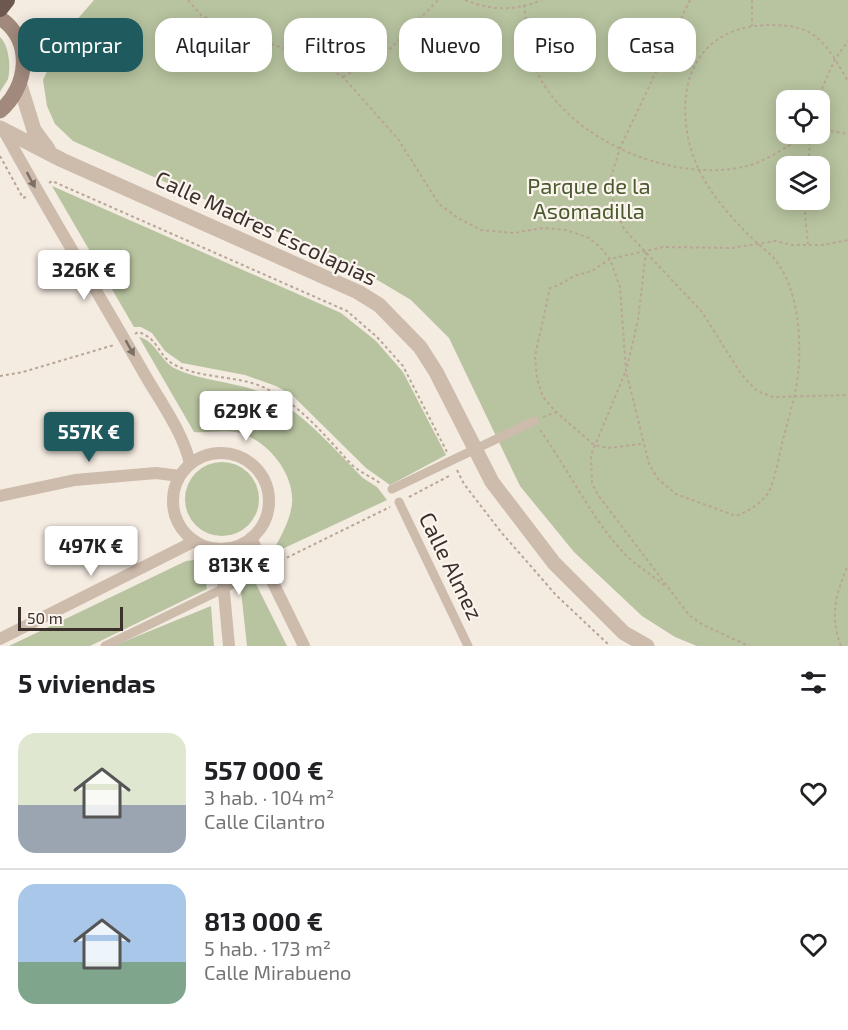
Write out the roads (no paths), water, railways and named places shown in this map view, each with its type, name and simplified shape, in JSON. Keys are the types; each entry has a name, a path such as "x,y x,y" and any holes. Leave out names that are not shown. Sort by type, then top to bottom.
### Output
{"highway":[{"path":"0,9 7,0"}],"main road":[{"path":"0,18 13,30 23,55 24,68 15,96 0,111"}],"street":[{"name":"Calle Madres Escolapias","path":"20,85 29,118 39,139 62,160"},
{"name":"Calle Madres Escolapias","path":"2,128 62,160 358,292 379,305 407,332 436,372 492,482 554,563 625,639 647,646"},
{"path":"2,128 166,412 183,444 190,464"},
{"path":"392,489 534,421"},
{"path":"215,453 229,453 242,457 254,465 263,476 268,488 269,509 261,528 251,538 237,546 220,549 195,541 184,531 173,504 174,489 180,476 190,464 201,457 215,453"},
{"path":"0,496 75,480 156,473 180,476"},
{"name":"Calle Almez","path":"399,502 468,646"},
{"path":"251,538 304,646"},
{"path":"0,639 195,541"},
{"path":"220,549 229,646"},
{"path":"105,646 266,568"}],"park label":[{"name":"Parque de la Asomadilla","path":"589,198"}]}
